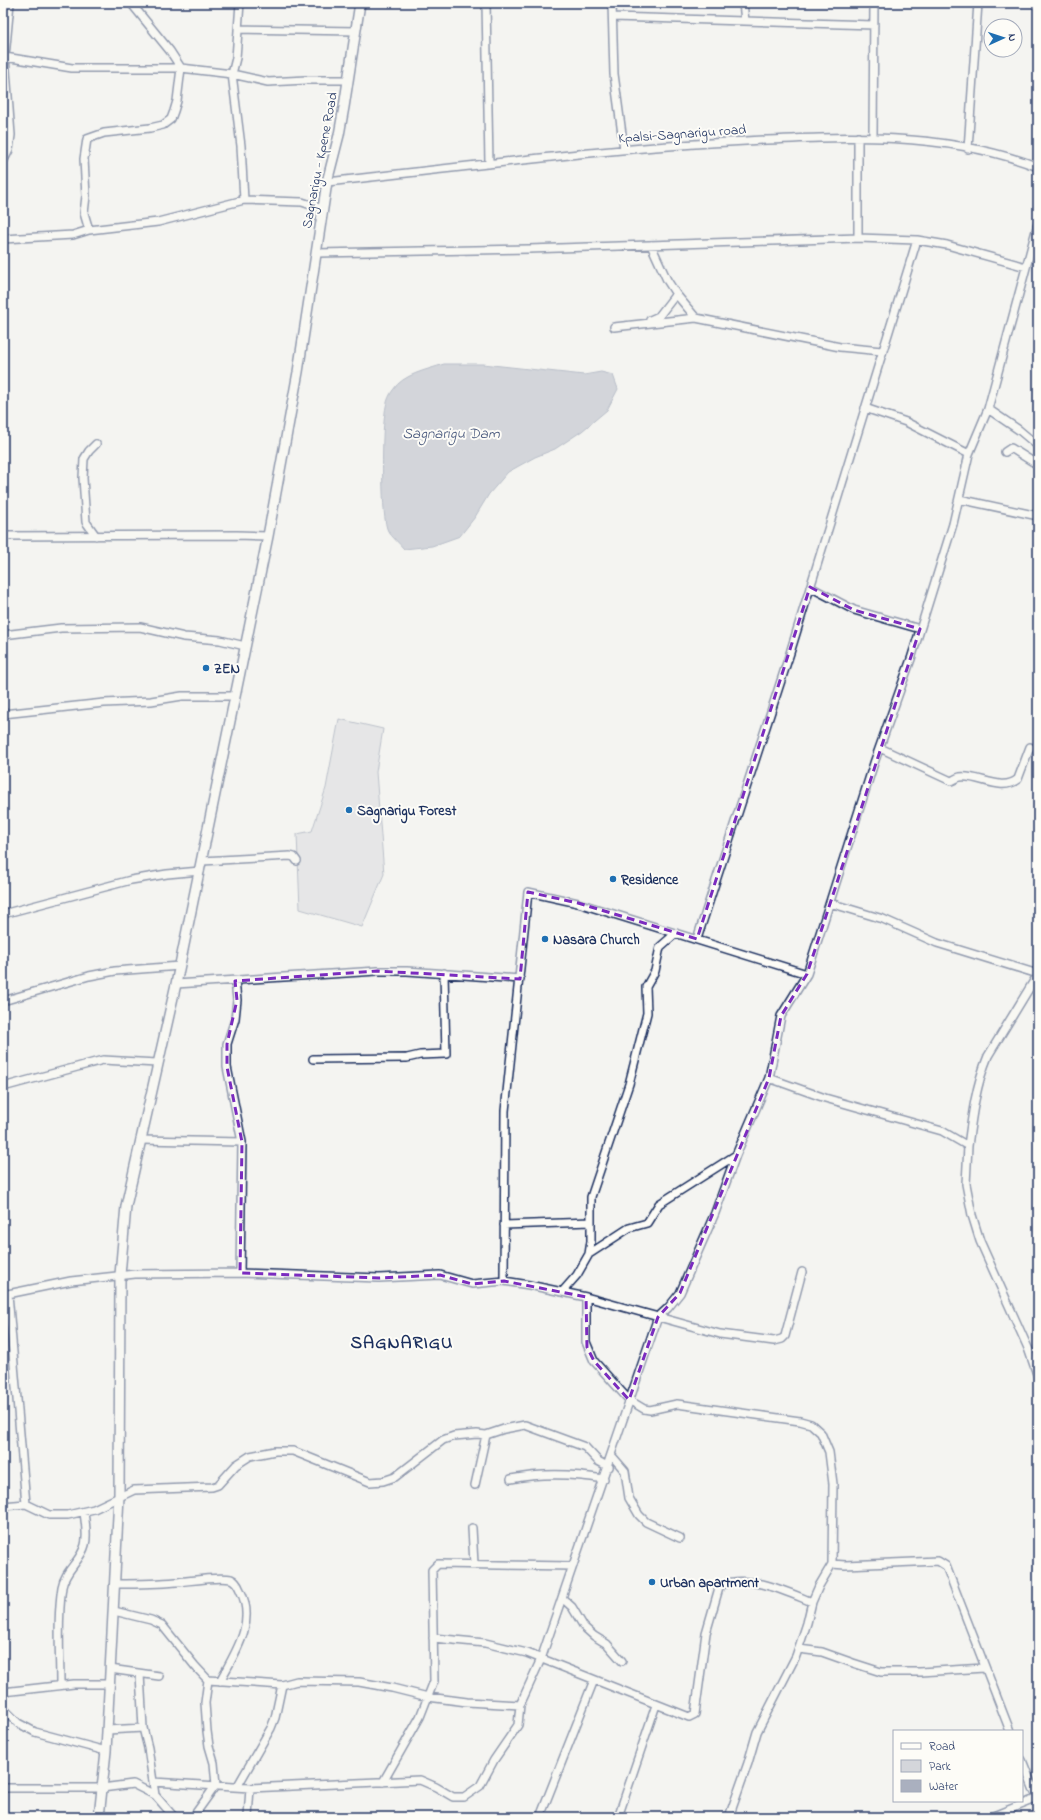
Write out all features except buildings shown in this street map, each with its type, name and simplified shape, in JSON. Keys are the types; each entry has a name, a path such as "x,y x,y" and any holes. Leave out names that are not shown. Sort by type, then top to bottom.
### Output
{"street":[{"path":"3,162 9,150 11,135 5,57 10,3"},
{"path":"89,230 84,213 86,196 84,159 87,139 104,133 150,128 163,125 171,119 177,101 181,68 170,51 131,3"},
{"path":"240,3 236,58 232,74 241,146 244,200"},
{"name":"Sagnarigu - Kpene Road","path":"100,1817 106,1751 119,1496 120,1275 126,1206 180,966 268,536 306,322 327,182 340,135 360,3"},
{"path":"486,3 489,164"},
{"path":"612,3 614,74 624,149"},
{"path":"743,3 745,21"},
{"path":"873,137 874,3"},
{"path":"968,149 978,3"},
{"path":"613,16 874,25"},
{"path":"238,29 356,31"},
{"path":"5,57 72,68 181,68 232,74 268,82 348,80"},
{"path":"858,137 858,238"},
{"name":"Kpalsi-Sagnarigu road","path":"327,182 624,149 716,142 858,137 914,140 968,149 1018,160 1038,167"},
{"path":"3,186 3,200"},
{"path":"3,239 73,235 89,230 158,222 244,200 302,202 323,209"},
{"path":"153,1782 250,1788 420,1780 453,1797 464,1797 480,1786 494,1760 518,1725 520,1705 542,1659 573,1566 609,1467 629,1400 658,1317 668,1308 680,1293 718,1207 736,1155 769,1078 781,1016 806,974 953,524 969,454 988,409 1038,223"},
{"path":"317,252 530,249 858,238 917,240 982,254 1026,267"},
{"path":"697,939 810,587 917,240"},
{"path":"651,245 667,280 676,294 696,318"},
{"path":"644,323 659,316 676,294"},
{"path":"614,327 696,318 840,347 882,351"},
{"path":"865,408 906,422 969,454"},
{"path":"988,409 1038,446"},
{"path":"96,444 84,459 83,478 86,522 96,536"},
{"path":"1005,452 1011,448 1038,465"},
{"path":"959,499 1038,516"},
{"path":"3,536 268,536"},
{"path":"810,587 854,610 920,628"},
{"path":"3,635 61,628 140,627 184,637 220,640 245,646"},
{"path":"3,714 104,703 151,701 176,697 235,696"},
{"path":"880,748 951,781 961,777 1004,784 1012,783 1018,779 1030,747"},
{"path":"202,861 290,856 294,858 296,862"},
{"path":"3,914 131,880 167,874 200,871"},
{"path":"504,1282 505,1111 528,892 572,901 806,974"},
{"path":"830,903 883,919 937,943 1038,974 988,1056 983,1069 975,1099 968,1146 966,1184 972,1215 980,1241 1028,1348 1038,1377"},
{"path":"562,1292 577,1275 589,1254 591,1241 591,1197 629,1084 647,1013 646,987 656,971 657,955 660,947 676,934"},
{"path":"3,1001 89,976 116,971 180,966"},
{"path":"176,984 377,971 444,973 520,979"},
{"path":"313,1059 407,1058 420,1055 446,1054 444,973"},
{"path":"235,981 238,1000 235,1019 227,1044 227,1067 242,1142 240,1273"},
{"path":"3,1087 103,1060 157,1063"},
{"path":"769,1078 814,1094 942,1131 968,1146"},
{"path":"140,1140 242,1142"},
{"path":"589,1254 629,1228 647,1223 660,1204 736,1155"},
{"path":"504,1225 591,1222"},
{"path":"26,1504 6,1295 57,1283 120,1275 240,1273 379,1278 440,1275 472,1284 504,1282 562,1292 586,1297 720,1334 778,1341 785,1336 802,1272"},
{"path":"586,1297 587,1347 594,1361 629,1400 644,1409 650,1410 677,1404 800,1421 811,1424 821,1433 829,1452 833,1484 832,1564 819,1586 812,1602 799,1649 757,1732 729,1817"},
{"path":"3,1506 26,1504 49,1515 68,1515 84,1512 134,1490 215,1487 236,1465 250,1456 275,1451 293,1451 370,1482 383,1481 395,1477 443,1440 454,1436 477,1434 486,1435 504,1429 525,1425 585,1447 592,1456 609,1467"},
{"path":"475,1485 486,1435"},
{"path":"612,1456 625,1471 629,1498 639,1515 646,1522 680,1538"},
{"path":"511,1479 528,1476 586,1476 604,1479"},
{"path":"60,1685 60,1606 62,1587 68,1570 84,1549 86,1543 84,1512"},
{"path":"472,1528 474,1564"},
{"path":"832,1564 941,1562 946,1566 984,1668 1010,1730"},
{"path":"384,1782 420,1717 434,1681 432,1570 438,1564 573,1566"},
{"path":"115,1584 214,1579 230,1579 236,1582 243,1596 246,1628 238,1648 220,1681"},
{"path":"433,1638 485,1643 526,1653 689,1717 695,1714 706,1633 721,1585 742,1581 765,1584 812,1602"},
{"path":"562,1598 572,1607 584,1627 594,1636 607,1644 622,1661"},
{"path":"114,1611 151,1620 162,1625 208,1680 282,1685 298,1681 359,1682 428,1697 467,1702 520,1705"},
{"path":"799,1649 822,1652 853,1664 881,1672 920,1672 984,1668"},
{"path":"110,1669 159,1676"},
{"path":"140,1674 143,1728 148,1748 155,1795"},
{"path":"194,1817 216,1785 214,1763 209,1746 205,1702 208,1680"},
{"path":"540,1817 594,1680"},
{"path":"3,1692 60,1685 109,1684"},
{"path":"237,1787 275,1718 282,1685"},
{"path":"618,1817 656,1705"},
{"path":"3,1708 18,1723 35,1732 106,1751"},
{"path":"107,1730 143,1728"},
{"path":"991,1817 1037,1798 1023,1763"},
{"path":"3,1788 102,1788 133,1784 155,1795 174,1817"},
{"path":"248,1817 250,1788"}],"highlighted area":[{"path":"810,587 854,610 920,629 807,974 781,1016 769,1078 680,1293 658,1317 629,1400 594,1361 587,1347 586,1297 504,1281 472,1284 440,1275 379,1278 240,1273 242,1142 227,1067 227,1044 237,1000 235,981 377,971 520,979 528,892 578,903 697,939"}],"green space":[{"name":"Sagnarigu Forest","path":"339,719 383,729 376,772 384,874 362,927 300,909 297,834 312,831 326,788"}],"water":[{"name":"Sagnarigu Dam","path":"444,364 483,364 584,375 601,372 613,375 618,389 607,410 582,431 555,449 535,457 508,472 489,494 475,517 460,536 432,546 404,549 388,531 384,511 383,444 386,405 389,397 397,385 403,380 416,373"}],"place":[{"name":"ZEN","path":"206,668"},
{"name":"Sagnarigu Forest","path":"349,810"},
{"name":"Residence","path":"613,879"},
{"name":"Nasara Church","path":"545,939"},
{"name":"Urban apartment","path":"652,1582"}],"district":[{"name":"SAGNARIGU","path":"402,1342"}]}
